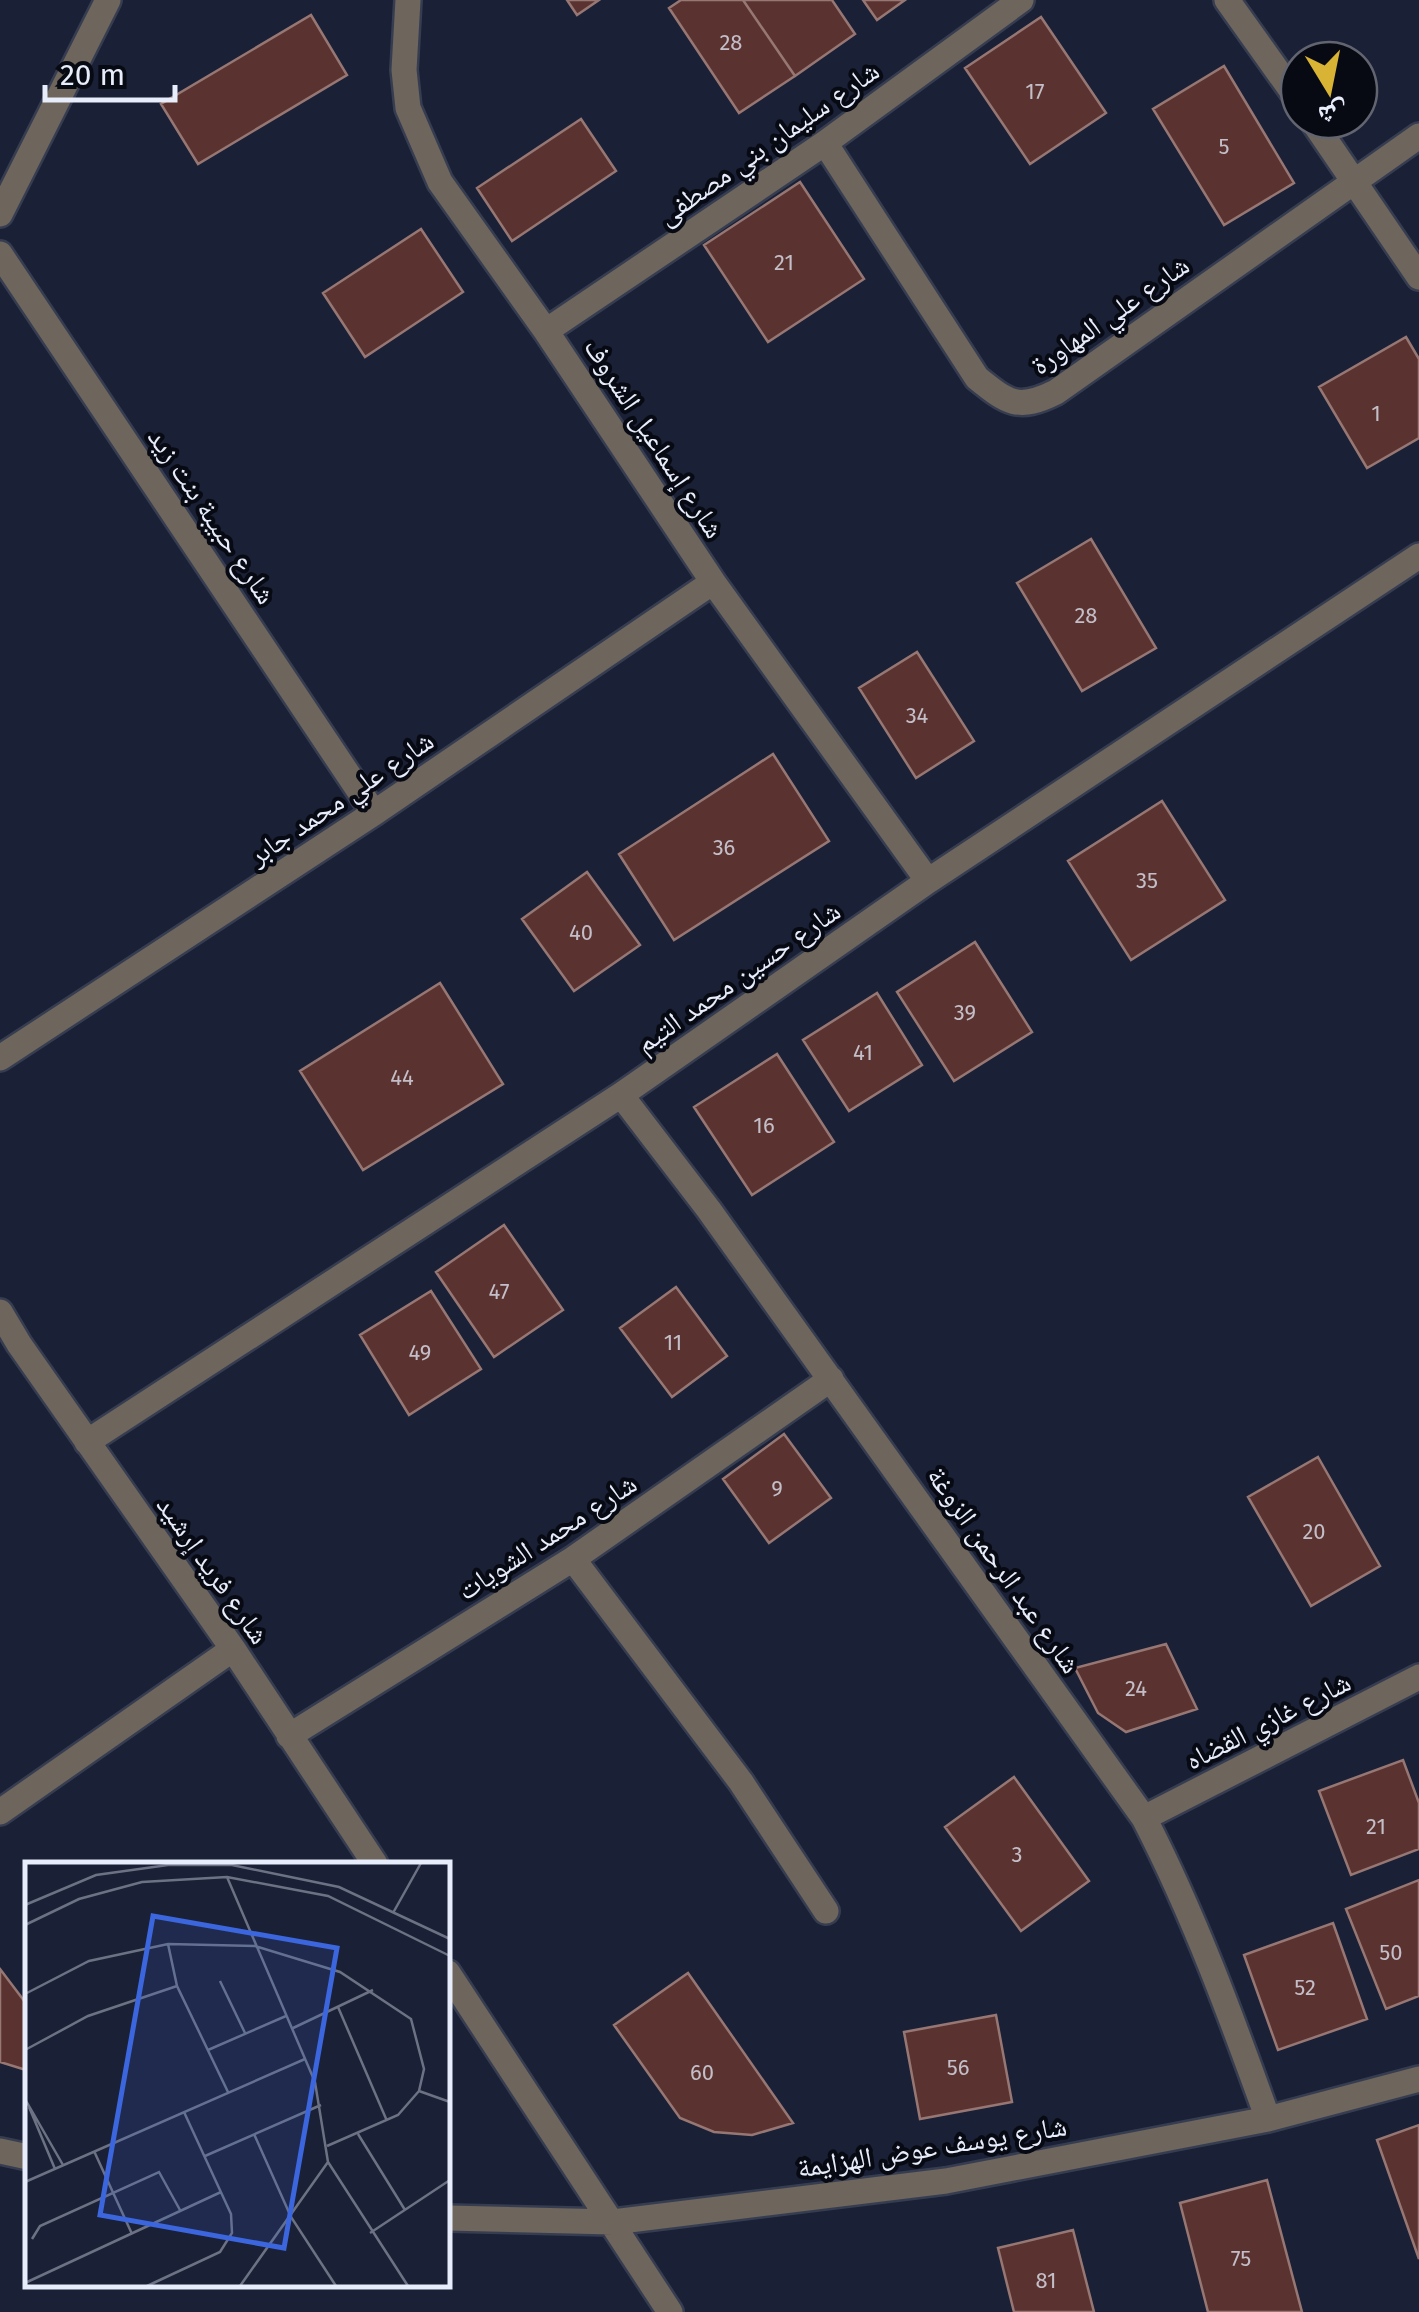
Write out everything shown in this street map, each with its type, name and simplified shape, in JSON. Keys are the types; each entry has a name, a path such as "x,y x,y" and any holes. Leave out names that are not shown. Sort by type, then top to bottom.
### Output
{"street":[{"path":"0,214 108,0"},
{"name":"شارع إسماعيل الشروف","path":"408,0 404,70 408,108 440,182 546,331 713,582 928,880"},
{"name":"شارع سليمان بني مصطفى","path":"546,331 825,142 1021,0"},
{"path":"1227,0 1279,73"},
{"path":"1355,180 1419,136"},
{"path":"1326,140 1419,277"},
{"name":"شارع علي المهاورة","path":"825,142 977,378 1003,398 1020,404 1033,404 1056,392 1355,180"},
{"name":"شارع حبيبة بنت زيد","path":"0,254 374,813"},
{"name":"شارع حسين محمد التيم","path":"87,1442 622,1095 928,880 1419,556"},
{"name":"شارع علي محمد جابر","path":"0,1058 374,813 713,582"},
{"name":"شارع عبد الرحمن الزوغة","path":"622,1095 831,1379 1144,1818 1182,1890 1268,2118"},
{"name":"شارع فريد إرشيد","path":"0,1312 374,1862"},
{"name":"شارع محمد الشويات","path":"289,1736 573,1559 831,1379"},
{"path":"573,1559 741,1782 826,1911"},
{"path":"0,1812 232,1649"},
{"name":"شارع غازي القضاه","path":"1144,1818 1419,1677"},
{"path":"450,1976 670,2312"},
{"name":"شارع يوسف عوض الهزايمة","path":"450,2218 613,2222 946,2181 1268,2118 1419,2078"},
{"path":"0,2151 25,2156"}],"building":[{"path":"567,0 599,0 577,15"},
{"path":"681,0 743,0 795,76 739,113 669,8"},
{"path":"743,0 832,0 855,34 795,76"},
{"path":"863,0 905,0 877,20"},
{"path":"311,15 347,75 198,164 161,104"},
{"path":"1041,17 1106,113 1030,164 965,68"},
{"path":"1224,66 1294,183 1224,225 1153,109"},
{"path":"581,119 616,171 512,241 477,188"},
{"path":"800,182 864,279 768,342 704,245"},
{"path":"421,229 463,292 365,357 323,293"},
{"path":"1406,337 1419,359 1419,438 1367,468 1319,387"},
{"path":"1091,539 1156,648 1082,691 1017,583"},
{"path":"917,652 974,741 916,778 859,688"},
{"path":"773,754 829,841 674,940 619,854"},
{"path":"1162,801 1225,900 1131,960 1068,861"},
{"path":"587,872 640,945 574,991 522,919"},
{"path":"975,942 1032,1032 954,1081 897,992"},
{"path":"440,983 503,1084 363,1170 300,1071"},
{"path":"877,993 922,1065 849,1111 803,1040"},
{"path":"777,1054 834,1142 752,1195 694,1107"},
{"path":"504,1225 563,1310 494,1357 436,1272"},
{"path":"676,1287 727,1356 672,1397 620,1328"},
{"path":"431,1291 481,1369 409,1415 360,1335"},
{"path":"784,1434 831,1498 769,1543 723,1479"},
{"path":"1318,1457 1380,1566 1311,1606 1248,1497"},
{"path":"1166,1644 1197,1709 1126,1732 1098,1713 1075,1668"},
{"path":"1403,1760 1419,1803 1419,1849 1351,1875 1319,1791"},
{"path":"1014,1777 1089,1881 1021,1931 945,1827"},
{"path":"1419,1880 1419,1996 1386,2009 1346,1909"},
{"path":"1333,1923 1367,2019 1278,2050 1244,1955"},
{"path":"0,1969 25,2002 25,2070 0,2062"},
{"path":"688,1973 793,2123 752,2135 714,2132 680,2118 614,2025"},
{"path":"996,2015 1012,2102 920,2119 904,2032"},
{"path":"1419,2125 1419,2259 1377,2140"},
{"path":"1267,2180 1302,2312 1208,2312 1180,2203"},
{"path":"1073,2230 1094,2312 1014,2312 998,2248"}]}
